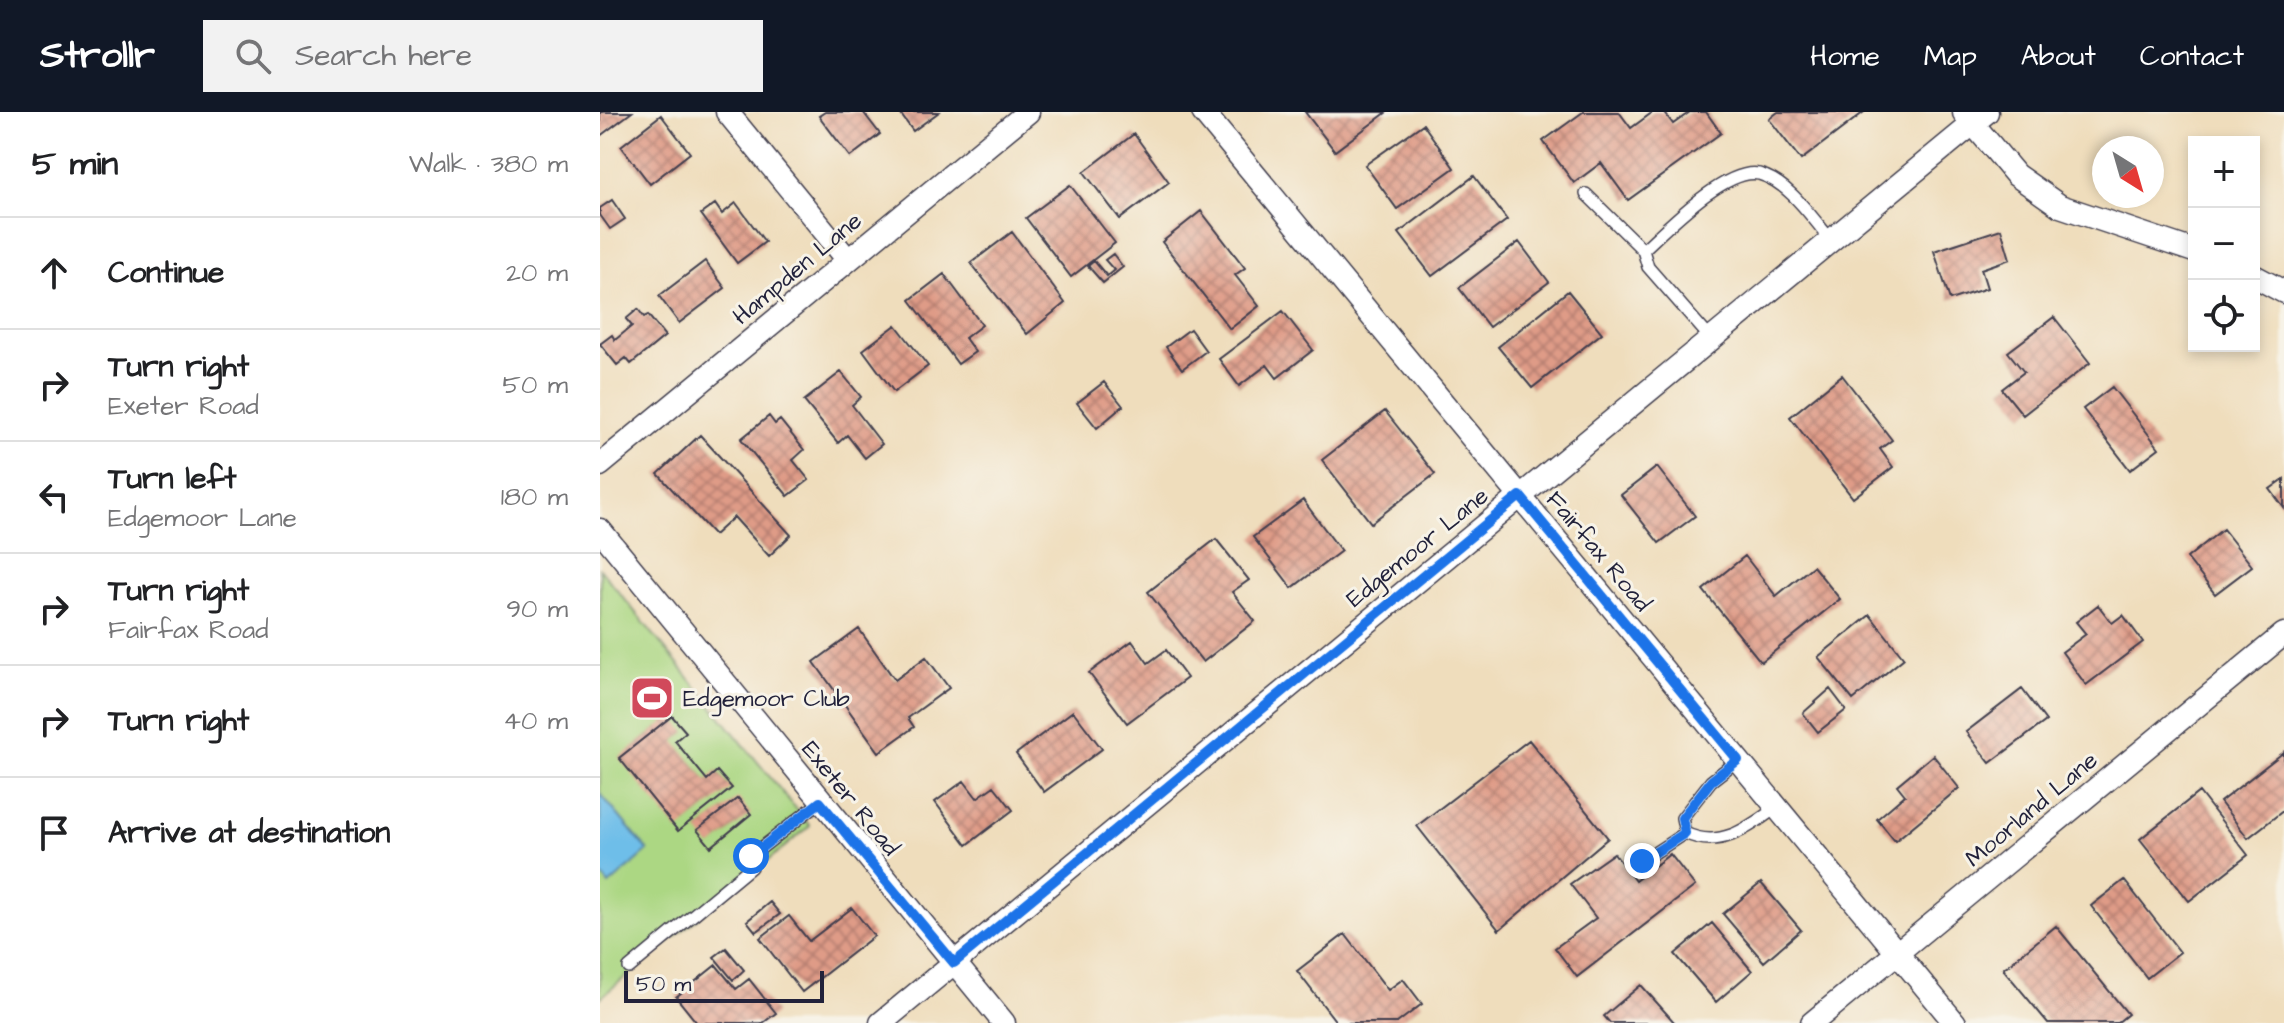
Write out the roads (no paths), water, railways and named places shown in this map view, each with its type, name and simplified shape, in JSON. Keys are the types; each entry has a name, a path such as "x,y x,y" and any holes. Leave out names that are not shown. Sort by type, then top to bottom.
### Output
{"street":[{"path":"727,112 848,260"},
{"name":"Hampden Lane","path":"600,465 1028,112"},
{"name":"Fairfax Road","path":"1203,112 1955,1023"},
{"path":"1975,116 2016,175 2060,206 2188,249"},
{"name":"Edgemoor Lane","path":"881,1023 1831,240 1975,116"},
{"path":"2260,279 2284,292"},
{"name":"Exeter Road","path":"600,530 1004,1023"},
{"name":"Moorland Lane","path":"1812,1023 2284,634"}],"lane":[{"path":"1643,250 1683,213 1738,174 1760,174 1792,195 1831,240"},
{"path":"1586,194 1643,250 1648,267 1711,339"},
{"path":"1685,833 1682,818 1693,800 1738,760"},
{"path":"629,968 751,867 751,856 820,802"},
{"path":"1685,833 1698,839 1718,840 1745,830 1777,807"},
{"path":"1642,861 1685,833"}],"water":[{"path":"600,793 648,851 609,885 600,873"}],"place":[{"name":"Edgemoor Club","path":"652,698"}]}
